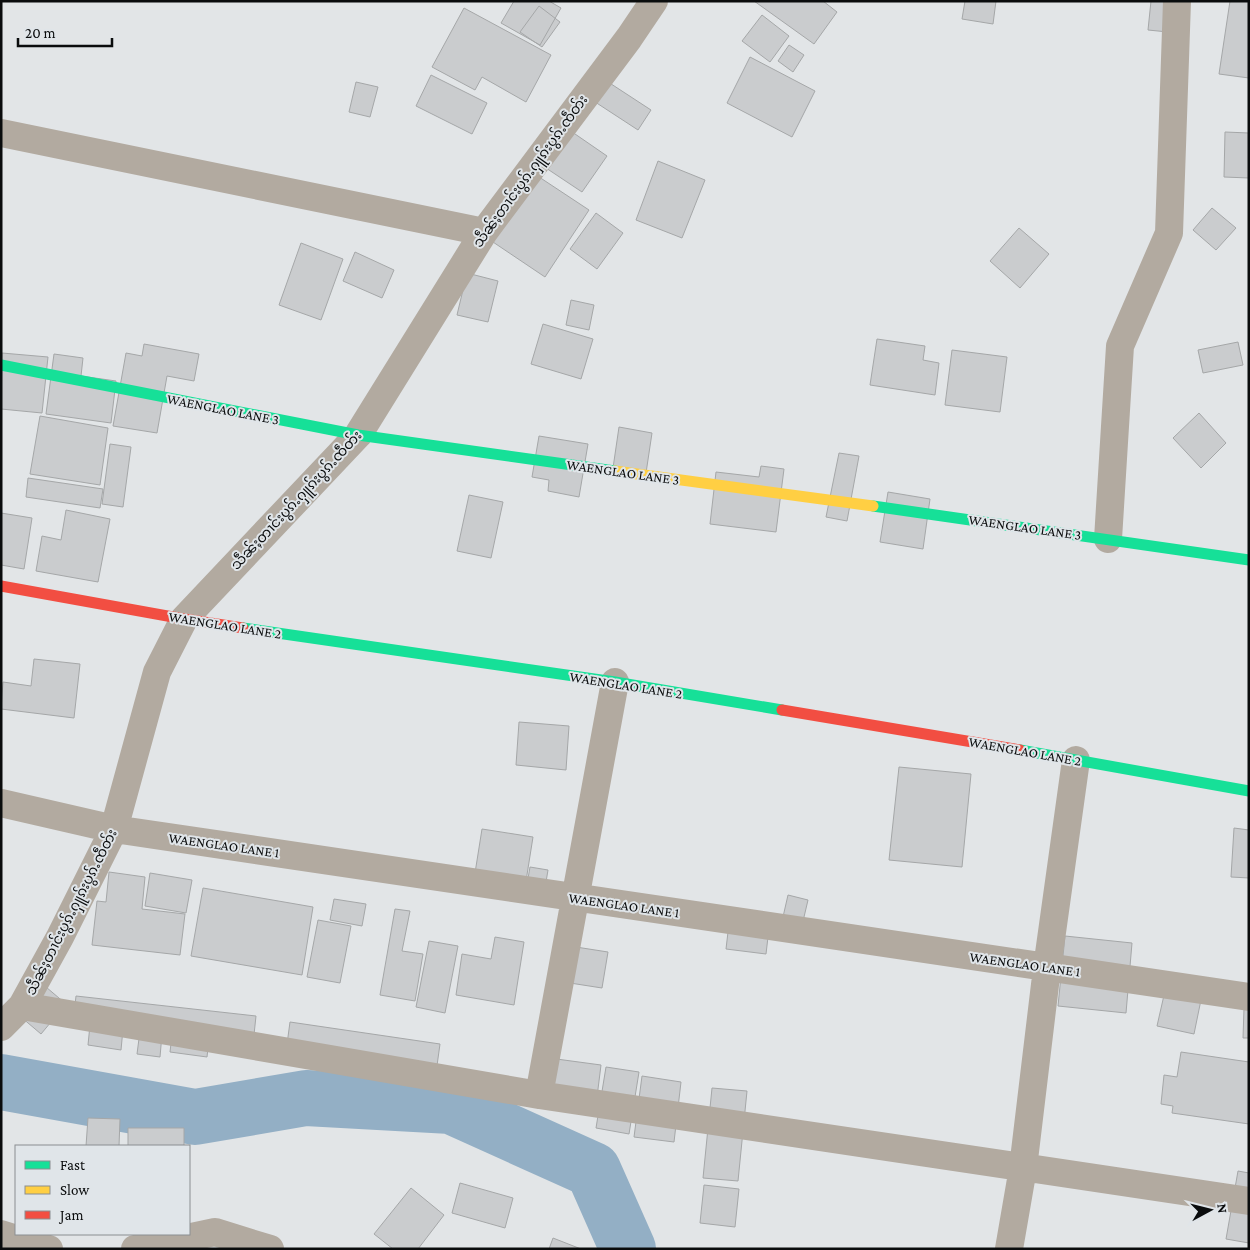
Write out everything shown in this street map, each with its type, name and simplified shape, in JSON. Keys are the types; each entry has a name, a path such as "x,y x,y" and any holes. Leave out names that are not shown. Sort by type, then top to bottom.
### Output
{"street":[{"name":"သဵၼ်ႈတၢင်းပွၵ်ႉႁူၵ်းပွၵ်ႉၸဵတ်း","path":"1,1027 22,1006 114,829 157,672 184,619 358,436 484,232 654,1"},
{"path":"1108,538 1120,346 1169,233 1177,1"},
{"path":"1,132 484,232"},
{"name":"WAENGLAO LANE 3","path":"1,365 358,436 1108,538 1249,560"},
{"name":"WAENGLAO LANE 2","path":"1,586 184,619 615,682 1249,791"},
{"path":"539,1095 615,682"},
{"path":"1009,1249 1024,1168 1047,968 1076,760"},
{"name":"WAENGLAO LANE 1","path":"1,803 114,829 1249,997"},
{"path":"22,1006 539,1095 1249,1201"},
{"path":"135,1249 216,1232 270,1249"},
{"path":"1,1234 49,1249"}],"building":[{"path":"514,1 549,1 561,8 540,45 501,23"},
{"path":"754,1 823,1 837,12 814,44"},
{"path":"965,1 996,1 993,24 962,19"},
{"path":"1151,1 1181,1 1178,33 1148,30"},
{"path":"1230,1 1249,1 1249,78 1219,74"},
{"path":"539,6 560,22 542,47 520,32"},
{"path":"464,8 551,55 526,102 482,77 475,90 432,67"},
{"path":"762,15 789,36 770,62 742,41"},
{"path":"789,45 804,55 793,72 778,61"},
{"path":"750,57 815,91 792,137 727,103"},
{"path":"431,75 487,103 472,134 416,106"},
{"path":"602,78 651,110 638,130 589,98"},
{"path":"356,82 378,87 370,117 349,112"},
{"path":"562,125 607,156 582,192 537,162"},
{"path":"1225,132 1249,133 1249,178 1224,177"},
{"path":"658,161 705,180 682,238 636,220"},
{"path":"530,171 589,210 545,277 487,238"},
{"path":"1212,208 1236,228 1216,250 1193,230"},
{"path":"596,213 623,233 597,269 570,249"},
{"path":"1019,228 1049,254 1020,288 990,261"},
{"path":"301,243 343,259 321,320 279,305"},
{"path":"355,252 394,270 382,298 343,281"},
{"path":"467,273 498,281 488,322 457,315"},
{"path":"571,300 594,305 589,330 566,325"},
{"path":"543,324 593,339 581,379 531,364"},
{"path":"877,339 925,346 923,360 939,363 935,395 870,385"},
{"path":"1238,342 1243,365 1203,373 1198,350"},
{"path":"144,344 199,354 194,381 167,376 157,433 113,426 126,353 142,356"},
{"path":"952,350 1007,357 1000,412 945,405"},
{"path":"2,353 48,357 42,413 1,409"},
{"path":"54,354 83,358 81,376 116,381 111,423 46,414"},
{"path":"1199,413 1226,443 1201,468 1173,438"},
{"path":"40,416 108,428 100,485 30,474"},
{"path":"619,427 652,433 646,473 613,468"},
{"path":"539,436 588,444 579,497 548,491 549,480 532,477"},
{"path":"110,444 131,447 123,507 102,504"},
{"path":"839,453 859,456 847,521 826,517"},
{"path":"761,466 784,469 776,532 710,524 716,472 759,477"},
{"path":"28,478 103,489 100,508 26,497"},
{"path":"888,492 930,499 923,549 880,542"},
{"path":"469,495 503,502 491,558 457,551"},
{"path":"66,510 110,519 98,582 36,571 42,536 61,540"},
{"path":"1,513 32,518 24,569 1,565"},
{"path":"34,659 80,664 74,718 1,709 3,682 31,686"},
{"path":"519,722 569,726 566,770 516,765"},
{"path":"899,767 971,774 962,867 889,860"},
{"path":"1234,828 1249,830 1249,878 1231,877"},
{"path":"482,829 533,837 526,881 475,873"},
{"path":"530,867 548,870 544,894 526,890"},
{"path":"109,872 145,877 142,909 185,914 180,955 92,945 97,901 106,902"},
{"path":"150,873 192,880 186,913 145,906"},
{"path":"203,888 313,907 302,975 191,956"},
{"path":"788,895 808,900 800,934 780,930"},
{"path":"334,899 366,904 362,926 330,920"},
{"path":"395,909 410,911 402,951 423,954 415,1001 380,995"},
{"path":"730,915 770,920 766,954 726,949"},
{"path":"318,920 351,926 340,983 307,977"},
{"path":"1065,936 1132,943 1126,1013 1058,1006"},
{"path":"495,937 524,942 514,1005 456,995 462,954 491,959"},
{"path":"429,941 458,946 445,1013 416,1007"},
{"path":"576,947 608,952 602,988 570,983"},
{"path":"1167,982 1203,990 1194,1034 1157,1026"},
{"path":"46,987 66,1004 41,1034 21,1017"},
{"path":"76,996 256,1016 253,1044 209,1039 207,1057 170,1052 172,1035 162,1034 160,1057 137,1054 140,1031 123,1029 121,1050 88,1045 90,1025 73,1023"},
{"path":"1244,1008 1249,1008 1249,1038 1243,1038"},
{"path":"290,1022 440,1044 435,1080 285,1059"},
{"path":"1181,1052 1249,1062 1249,1124 1172,1113 1173,1106 1161,1104 1164,1075 1177,1077"},
{"path":"549,1058 601,1065 596,1105 543,1098"},
{"path":"606,1067 639,1072 629,1134 596,1128"},
{"path":"642,1076 681,1082 674,1142 634,1137"},
{"path":"712,1088 747,1091 738,1181 703,1178"},
{"path":"88,1118 120,1119 119,1145 86,1145"},
{"path":"128,1128 184,1128 184,1145 128,1145"},
{"path":"1238,1171 1249,1173 1249,1243 1226,1239"},
{"path":"460,1183 513,1198 505,1228 452,1213"},
{"path":"704,1185 739,1189 735,1227 700,1223"},
{"path":"411,1188 444,1215 418,1249 393,1249 374,1234"},
{"path":"553,1238 581,1249 549,1249"}],"waterway":[{"path":"1,1082 195,1117 306,1098 451,1106 593,1170 628,1249"}],"traffic: fast":[{"path":"1,365 358,435 615,471"},
{"path":"873,506 1249,560"},
{"path":"243,628 615,682 782,710"},
{"path":"1020,750 1249,791"}],"traffic: slow":[{"path":"615,471 873,506"}],"traffic: jam":[{"path":"1,586 243,628"},
{"path":"782,710 1020,750"}]}
